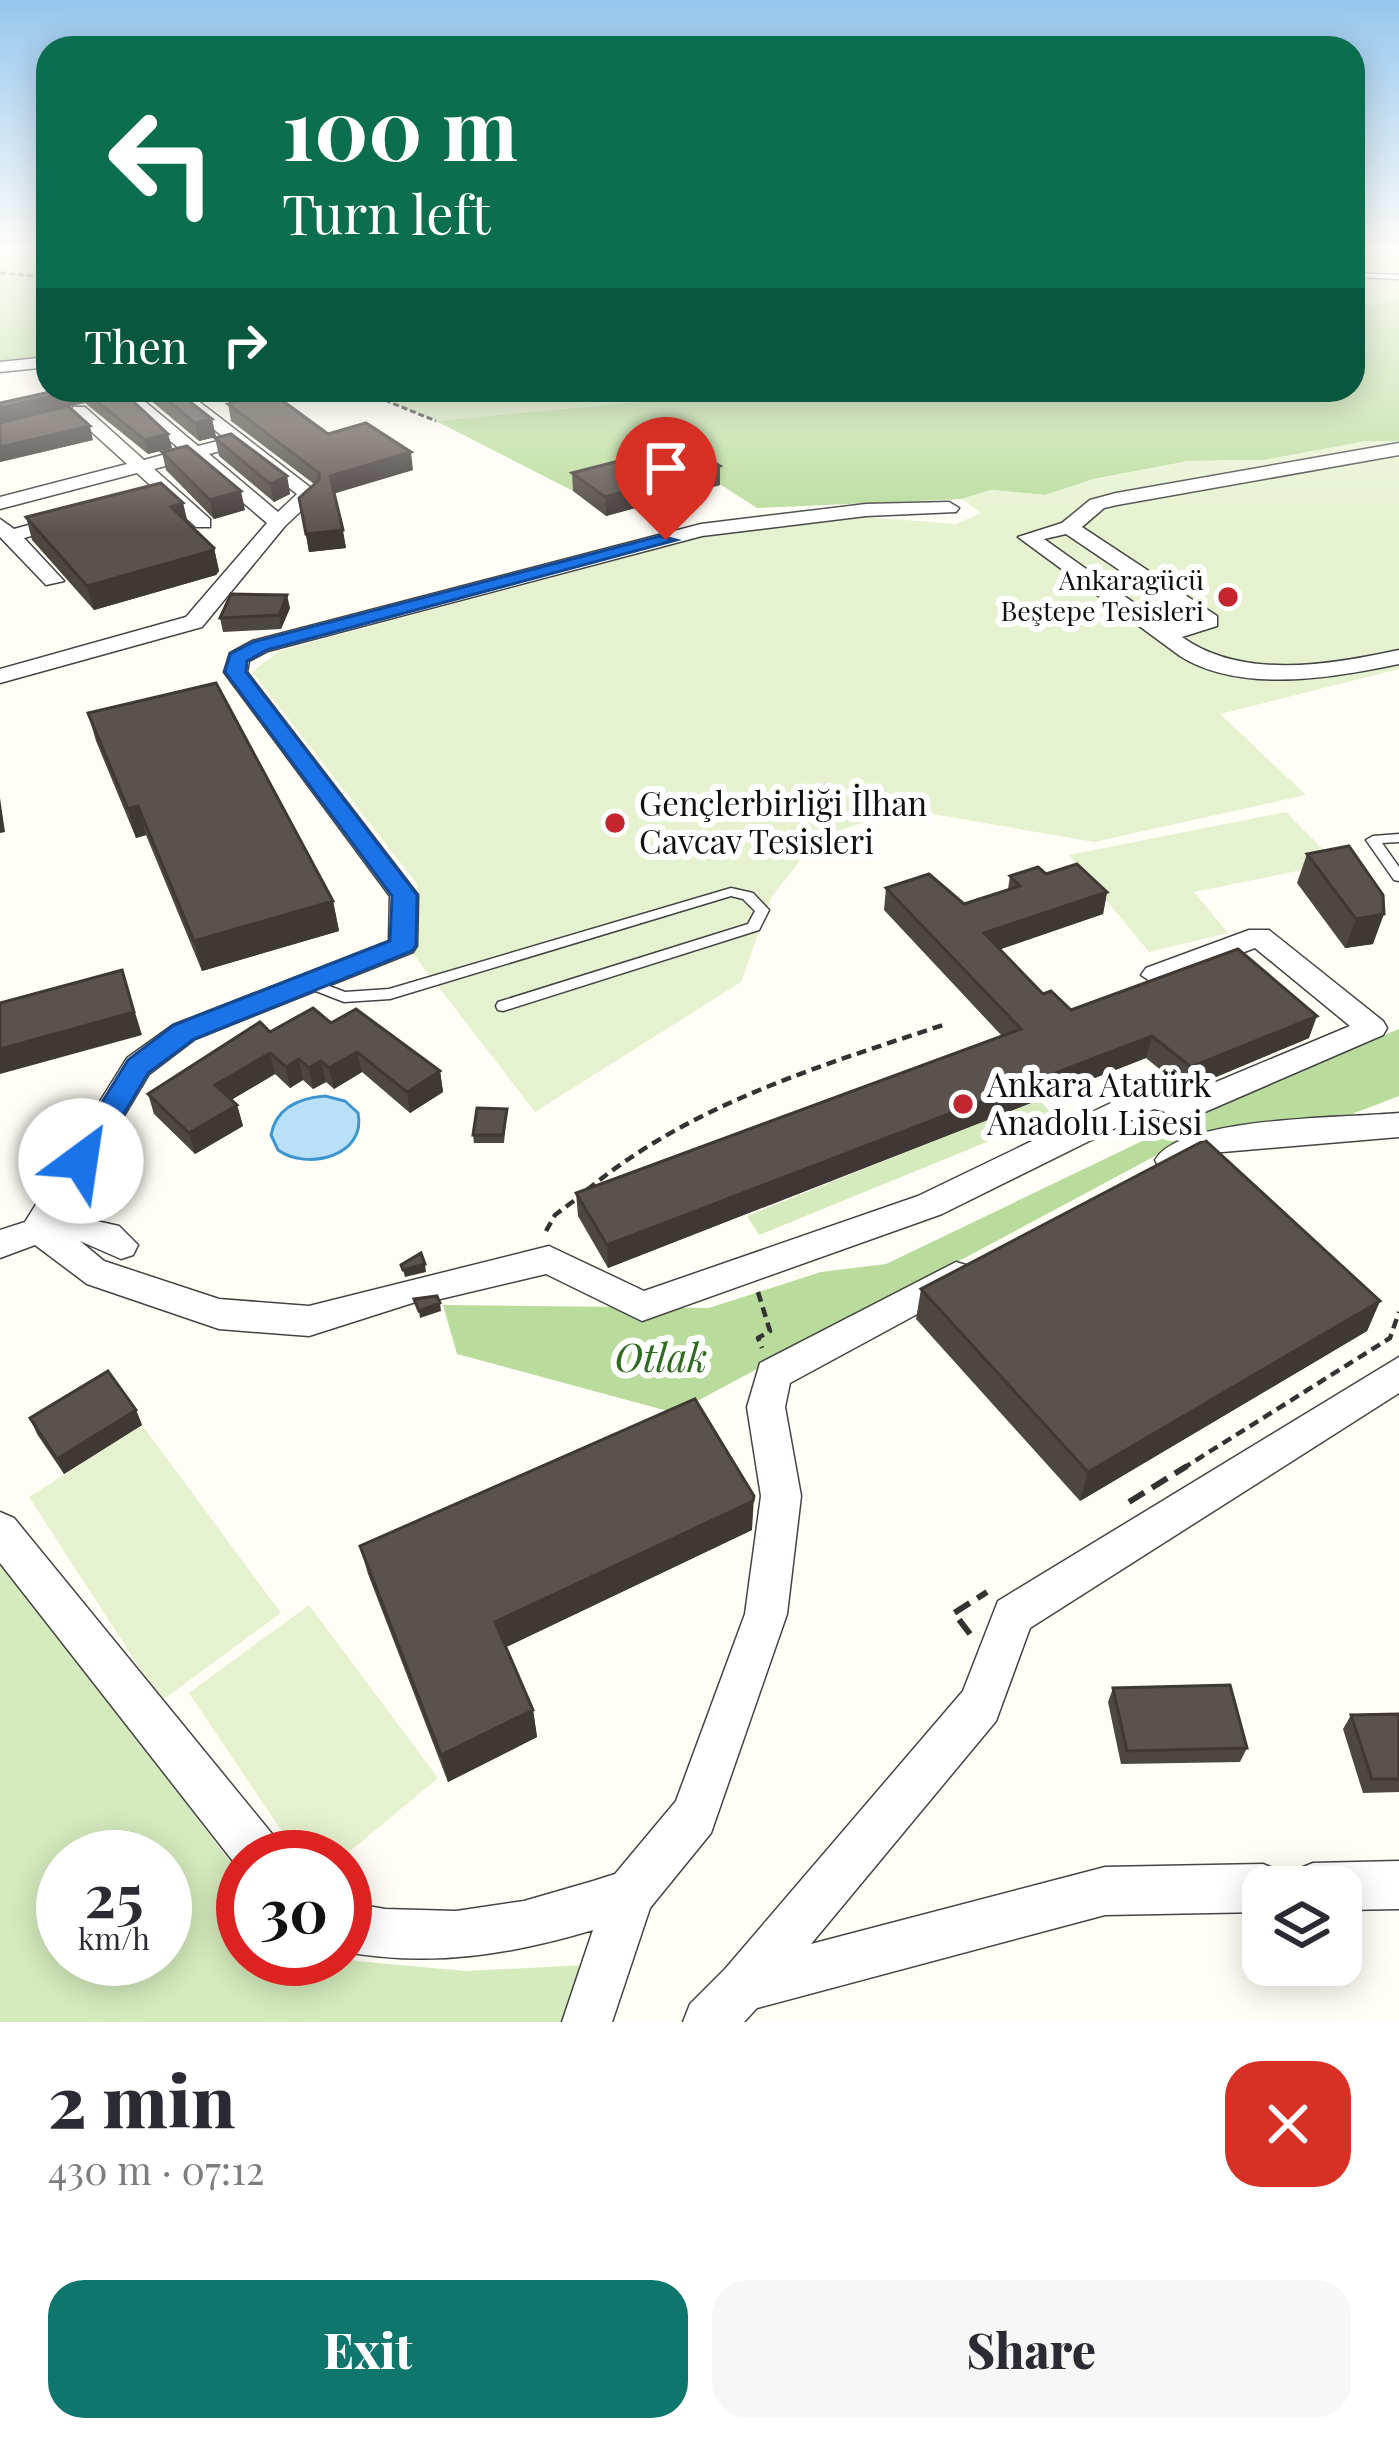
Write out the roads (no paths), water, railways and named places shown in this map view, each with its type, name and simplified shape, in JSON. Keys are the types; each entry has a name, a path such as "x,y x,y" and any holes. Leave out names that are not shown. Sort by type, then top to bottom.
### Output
{"street":[{"path":"0,367 36,363"},
{"path":"0,676 194,622 278,522 309,494 189,402"},
{"path":"136,403 278,522"},
{"path":"69,413 140,466 203,523"},
{"path":"0,503 239,441"},
{"path":"1399,449 1116,499 1097,504 1070,527 1028,537 1196,656 1235,666 1325,668 1399,657"},
{"path":"148,500 171,494"},
{"path":"0,1244 38,1229 138,1066 184,1032 403,946 404,895 235,672 238,658 260,646 701,530 866,510 949,508"},
{"path":"5,530 79,518"},
{"path":"1070,527 1209,621 1165,635"},
{"path":"5,530 53,581"},
{"path":"38,1229 109,1260 156,1291 219,1314 309,1321 549,1260 642,1306 931,1205 1151,1097 1187,1107 1372,1028 1259,936 1156,976"},
{"path":"1144,1175 1205,1142 1399,1125"},
{"path":"587,2022 630,1894 694,1816 766,1614 781,1496 766,1407 773,1375 979,1264"},
{"path":"708,2022 743,1988 980,1705 1013,1615 1399,1373"},
{"path":"0,1531 238,1830"},
{"path":"1362,1886 1399,1885"},
{"path":"743,1988 1105,1891 1242,1888"},
{"path":"372,1933 398,1939 507,1932 630,1894"}],"lane":[{"path":"1399,838 1373,840 1399,878"},
{"path":"308,983 344,997 390,994 731,892 748,896 762,910 754,927 503,1006"}],"water":[{"path":"325,1096 345,1101 358,1113 353,1140 332,1156 318,1159 278,1150 271,1135 283,1111"}],"place":[{"name":"Ankaragücü Beştepe Tesisleri","path":"1228,597"},
{"name":"Gençlerbirliği İlhan Cavcav Tesisleri","path":"615,823"},
{"name":"Ankara Atatürk Anadolu Lisesi","path":"963,1104"}],"park label":[{"name":"Otlak","path":"661,1358"}]}
